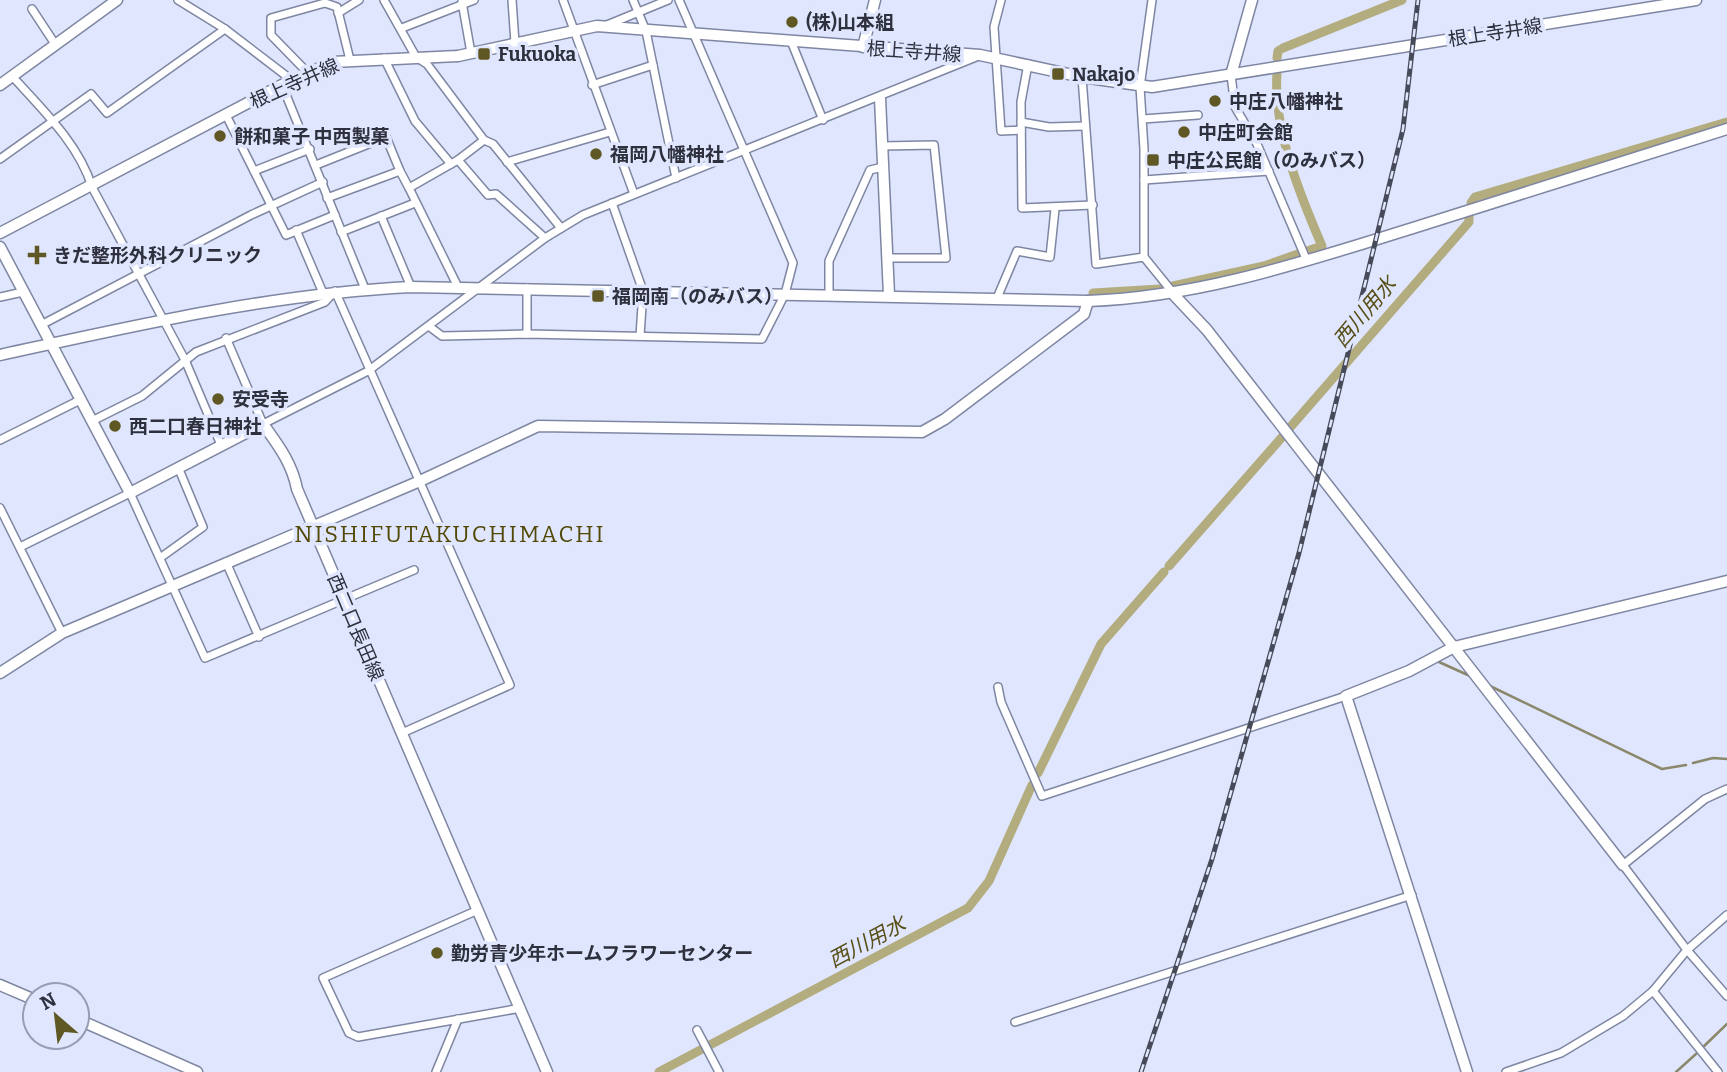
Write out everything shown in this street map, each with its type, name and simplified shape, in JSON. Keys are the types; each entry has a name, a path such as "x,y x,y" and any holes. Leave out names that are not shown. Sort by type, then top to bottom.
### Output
{"street":[{"path":"0,85 117,0"},
{"path":"178,0 225,29 288,83 327,198 365,289"},
{"path":"338,13 359,0"},
{"path":"384,0 402,28 416,58 427,64 484,139 493,144 561,228"},
{"path":"402,28 462,2 474,0"},
{"path":"512,0 515,43"},
{"path":"563,0 572,31 634,194"},
{"path":"633,0 646,31 676,178"},
{"path":"603,27 668,0"},
{"path":"430,327 442,336 527,334 762,339 785,293 793,263 691,33 679,0"},
{"path":"863,47 875,0"},
{"path":"1001,0 994,27 1001,131 1021,126 1085,126"},
{"path":"1152,0 1140,87 1143,119 1144,257 1174,295 1207,330 1687,950 1727,996"},
{"path":"1252,0 1231,75 1235,107 1269,171 1307,261"},
{"name":"根上寺井線","path":"0,233 333,62 471,53 603,27 980,55 1140,87 1231,75 1696,0"},
{"path":"462,2 471,53"},
{"path":"308,73 271,35 271,18 325,3 337,7 350,60"},
{"path":"32,9 55,44"},
{"path":"0,159 14,152 52,120 91,94 107,113 225,29"},
{"path":"791,41 823,120"},
{"path":"20,547 368,371 561,228 612,203 880,98 980,55"},
{"path":"384,58 415,121 488,195 496,194 545,239"},
{"path":"1028,64 1021,126 1022,208 1055,209 1093,205"},
{"path":"592,85 653,65"},
{"path":"12,76 52,120 88,174 92,187 185,360 221,445"},
{"path":"1082,76 1097,264 1144,257"},
{"path":"880,98 889,295"},
{"path":"226,115 286,235 335,215"},
{"path":"1143,119 1198,115"},
{"path":"0,355 162,319 329,292 365,289 479,287 1088,301 1174,295 1307,261 1727,129"},
{"path":"507,162 610,132"},
{"path":"316,165 386,137 415,203 458,287"},
{"path":"409,188 454,162 484,139"},
{"path":"882,146 934,145 946,258 887,258"},
{"path":"254,171 310,149"},
{"path":"829,294 829,261 870,170 883,167"},
{"path":"327,198 400,171"},
{"path":"1144,180 1269,171"},
{"path":"41,325 271,205 323,182"},
{"path":"341,232 415,203"},
{"path":"612,203 643,291 640,336"},
{"path":"997,298 1017,251 1050,257 1055,209"},
{"path":"381,216 411,287"},
{"path":"296,230 329,292 420,481 510,685 402,733"},
{"path":"0,247 130,493 205,657 259,637 414,570"},
{"path":"527,288 527,334"},
{"path":"0,297 23,292"},
{"path":"92,421 142,397 185,360 226,338 325,302 329,292"},
{"path":"0,673 62,633 420,481 538,426 922,432 945,419 1084,314 1088,301"},
{"path":"226,338 263,424"},
{"path":"0,440 80,400"},
{"name":"西二口長田線","path":"263,424 293,470 296,489 547,1072"},
{"path":"160,558 203,527 178,466"},
{"path":"0,508 62,633"},
{"path":"226,562 259,637"},
{"path":"998,687 1001,702 1042,796 1346,696 1409,671 1454,647 1727,581"},
{"path":"1346,696 1467,1072"},
{"path":"1623,865 1705,799 1727,789"},
{"path":"1015,1022 1412,895"},
{"path":"478,910 324,978 349,1032 358,1037 521,1008"},
{"path":"1506,1072 1561,1053 1597,1033 1653,992 1687,950 1727,915"},
{"path":"0,985 21,994"},
{"path":"1653,992 1718,1072"},
{"path":"436,1072 458,1019"},
{"path":"91,1024 197,1072"},
{"path":"697,1030 718,1071"}],"waterway":[{"path":"1277,58 1278,51 1283,48 1402,0"},
{"path":"1277,73 1279,116 1284,139 1297,184 1322,246 1307,251"},
{"name":"西川用水","path":"1471,203 1475,197 1727,122"},
{"name":"西川用水","path":"1287,431 1469,222 1469,216"},
{"path":"1173,286 1264,266 1298,254"},
{"path":"1093,293 1160,289"},
{"name":"西川用水","path":"1169,566 1283,436"},
{"name":"西川用水","path":"1038,773 1101,644 1164,572"},
{"path":"1439,662 1470,676"},
{"path":"1488,685 1662,769 1686,765"},
{"path":"1693,763 1713,758 1727,759"},
{"name":"西川用水","path":"659,1072 968,908 989,881 1032,785"},
{"path":"1701,1049 1727,1024"},
{"path":"1676,1072 1696,1054"}],"railway":[{"path":"1141,1072 1212,859 1299,553 1403,129 1418,0"}],"place":[{"name":"(株)山本組","path":"792,22"},
{"name":"Fukuoka","path":"484,54"},
{"name":"Nakajo","path":"1058,74"},
{"name":"中庄八幡神社","path":"1215,101"},
{"name":"中庄町会館","path":"1184,132"},
{"name":"餅和菓子 中西製菓","path":"220,136"},
{"name":"福岡八幡神社","path":"596,154"},
{"name":"中庄公民館（のみバス）","path":"1153,160"},
{"name":"きだ整形外科クリニック","path":"37,255"},
{"name":"福岡南（のみバス）","path":"598,296"},
{"name":"安受寺","path":"218,399"},
{"name":"西二口春日神社","path":"115,426"},
{"name":"勤労青少年ホームフラワーセンター","path":"437,953"}],"district":[{"name":"NISHIFUTAKUCHIMACHI","path":"450,534"}]}
